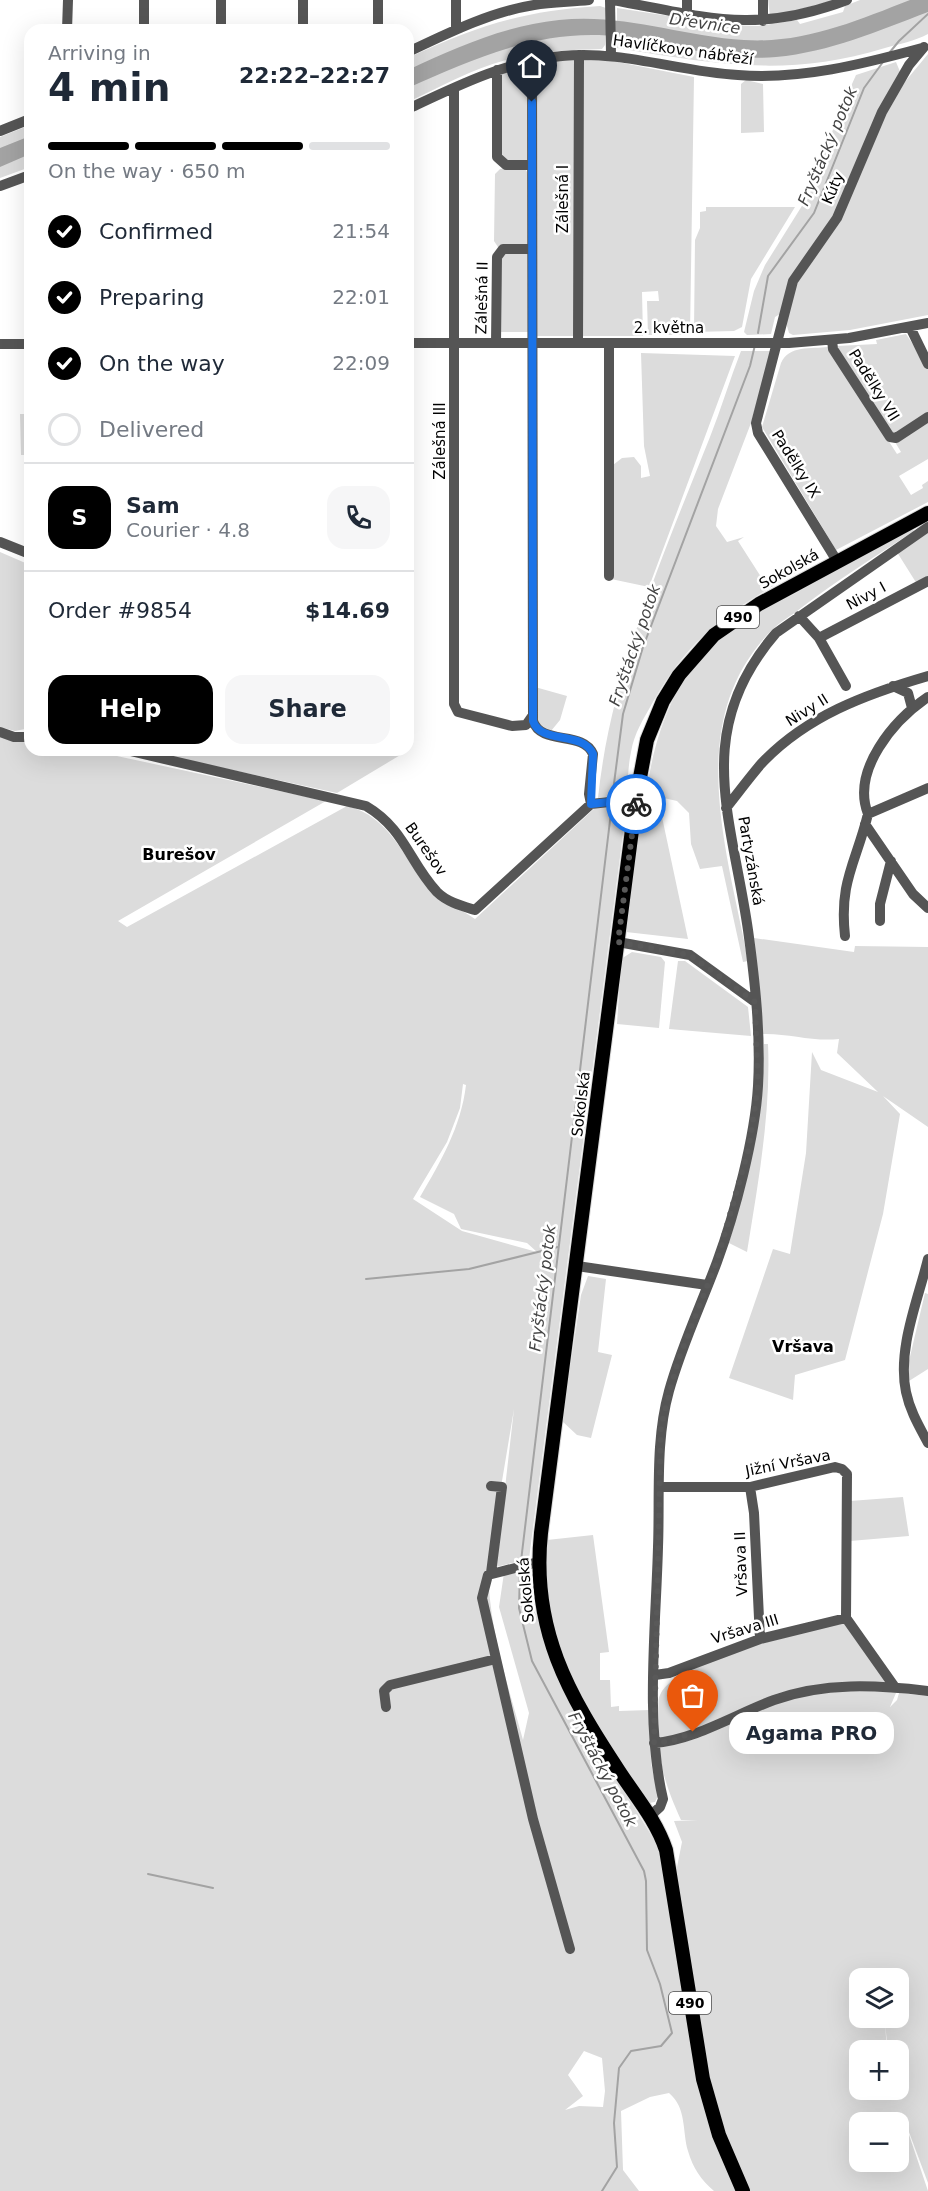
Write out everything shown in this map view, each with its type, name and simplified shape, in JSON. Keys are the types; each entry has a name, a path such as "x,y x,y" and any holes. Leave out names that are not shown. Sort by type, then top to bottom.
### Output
{"main road":[{"name":"Sokolská","path":"650,1816 569,1689 550,1644 531,1564 577,1266 618,942 631,799 651,728 670,688 695,656 736,618 928,513"},
{"name":"490","path":"650,1816 660,1834 669,1860 700,2063 719,2135 743,2191"}],"street":[{"path":"68,0 68,24"},
{"path":"144,0 144,24"},
{"path":"221,0 221,24"},
{"path":"303,0 303,24"},
{"path":"378,0 378,24"},
{"path":"456,0 456,29"},
{"path":"414,49 456,29 532,3 589,0"},
{"path":"687,0 687,14"},
{"path":"763,0 763,21"},
{"path":"611,51 612,3 730,21 763,21 807,14 847,0"},
{"name":"Havlíčkovo nábřeží","path":"414,106 497,70 532,61 611,51 736,75 778,75 856,66 926,46"},
{"name":"Kúty","path":"774,343 793,281 837,218 882,112 909,64 926,46"},
{"name":"Zálešná I","path":"578,343 579,55"},
{"path":"532,61 532,715 538,730 584,744 590,748 593,754 595,803 631,799"},
{"path":"497,70 497,158 506,165 532,165"},
{"name":"Zálešná III","path":"454,88 454,707 462,713 516,726 526,725 532,715"},
{"path":"0,131 24,121"},
{"path":"0,186 24,177"},
{"name":"Zálešná II","path":"496,343 497,257 503,249 532,249"},
{"name":"2. května","path":"414,343 774,343 831,340 928,323"},
{"path":"910,327 928,364"},
{"name":"Padělky VII","path":"831,340 833,349 890,437 896,438 928,417"},
{"path":"609,343 609,576"},
{"name":"Padělky IX","path":"774,343 756,429 837,561"},
{"path":"0,344 24,344"},
{"name":"Partyzánská","path":"650,1816 660,1807 663,1799 654,1743 661,1426 678,1361 726,1233 751,1134 758,1086 755,1002 748,931 726,808 723,765 728,726 738,687 758,654 776,633 928,527"},
{"path":"0,542 24,552"},
{"name":"Nivy I","path":"819,638 928,581"},
{"path":"800,616 819,638 846,686"},
{"name":"Nivy II","path":"726,808 761,765 805,727 842,706 893,686 928,676"},
{"path":"893,686 908,693 912,708"},
{"path":"928,697 898,722 871,764 863,795 866,819 913,894 928,908"},
{"path":"0,732 14,737 24,736"},
{"name":"Burešov","path":"152,756 366,806 385,819 403,839 437,892 452,902 475,910 595,803"},
{"path":"845,936 842,912 845,886 866,819 928,788"},
{"path":"880,921 880,904 891,861"},
{"path":"618,942 690,955 755,1002"},
{"path":"928,1259 904,1361 904,1381 909,1405 928,1441"},
{"path":"577,1266 707,1285"},
{"name":"Jižní Vršava","path":"660,1487 750,1487 835,1467 842,1469 846,1474 846,1618"},
{"path":"491,1486 502,1487 491,1573 484,1583 482,1598 533,1819 570,1949"},
{"name":"Vršava II","path":"750,1487 754,1513 760,1639"},
{"path":"491,1573 531,1564"},
{"path":"846,1618 894,1686"},
{"name":"Vršava III","path":"655,1675 669,1674 760,1639 846,1618"},
{"path":"386,1707 384,1691 390,1685 496,1659"},
{"path":"654,1743 675,1739 796,1693 852,1686 894,1686 928,1692"}],"shaded area":[{"path":"768,0 835,0 770,17"},
{"path":"860,0 928,0 928,34 918,39 849,57 815,63 783,65 719,63 617,48 617,8 728,25 758,26 797,20 800,24 843,12 845,6"},
{"path":"910,0 928,0 928,12 854,40 816,51 776,57 737,57 622,37 566,36 512,47 414,85 414,67 500,32 539,23 559,20 606,20 721,38 766,40 808,35 870,16"},
{"path":"600,6 606,8 605,45 602,49 541,53 506,60 468,73 414,99 414,55 479,28 524,16"},
{"path":"928,54 928,315 850,330 793,335 789,333 785,319 797,280 819,248 899,89"},
{"path":"572,60 613,61 694,77 690,335 648,335 647,301 659,301 658,291 642,292 643,336 536,336 537,68 542,63"},
{"path":"896,62 901,74 838,210 780,314 775,317 771,334 747,335 744,332 754,291 765,265 810,193 839,113 856,75"},
{"path":"519,68 527,71 529,158 526,162 502,160 501,74"},
{"path":"746,80 763,84 764,132 741,133 741,84"},
{"path":"24,127 24,169 0,178 0,137"},
{"path":"24,138 24,157 0,167 0,148"},
{"path":"508,167 526,170 528,174 528,244 498,247 494,241 495,174 500,169"},
{"path":"706,207 795,207 751,279 742,327 734,331 694,332 695,240 700,228 700,212 706,211"},
{"path":"502,254 528,254 528,332 499,332"},
{"path":"906,334 928,367 928,459 899,476 911,495 923,488 922,485 928,481 928,502 836,550 762,427 781,363 789,353 808,348 828,347 897,454 901,452 837,346 877,344 876,340"},
{"path":"741,351 771,351 751,423 718,509 716,526 727,542 744,537 738,541 763,580 798,558 806,561 806,567 738,608 701,638 684,656 668,677 637,732 630,757 627,794 598,798 605,751 627,659 658,569"},
{"path":"641,353 735,356 649,587 611,579 613,465 622,458 634,457 641,466 641,478 650,476 644,446"},
{"path":"20,414 24,414 24,455 21,455"},
{"path":"928,527 928,577 917,584 895,549"},
{"path":"912,528 914,531 828,588 773,629 743,669 727,707 719,748 719,790 723,833 748,961 743,962 722,866 700,869 691,844 689,813 677,801 646,794 660,731 677,691 688,673 717,640 755,614"},
{"path":"0,552 24,562 24,729 15,731 0,727"},
{"path":"535,687 567,696 560,720 551,731 539,728 535,719"},
{"path":"0,736 24,740 24,756 117,756 326,801 118,921 127,927 347,806 362,811 385,829 434,894 475,919 597,806 627,803 529,1559 496,1567 514,1409 488,1565 491,1610 499,1654 523,1740 529,1713 499,1607 504,1573 528,1570 535,1612 565,1693 656,1843 661,1857 694,2062 736,2191 714,2191 698,2173 688,2151 679,2106 669,2093 650,2097 621,2111 623,2170 639,2191 0,2191","holes":["463,1084 466,1085 455,1129 420,1197 454,1214 461,1229 527,1243 537,1252 462,1231 413,1199 447,1142 460,1108","584,2051 602,2058 605,2091 603,2107 579,2106 565,2110 583,2096 568,2075"]},
{"path":"168,756 399,756 337,793"},
{"path":"642,807 663,811 662,817 688,939 626,932"},
{"path":"754,938 854,952 855,946 928,947 928,1127 883,1096 900,1114 883,1214 845,1360 795,1375 793,1400 729,1378 773,1249 790,1254 806,1153 812,1052 821,1070 878,1092 837,1053 839,1039 762,1034"},
{"path":"632,952 661,957 665,962 659,1028 617,1024 621,959"},
{"path":"678,961 685,961 748,1007 751,1036 669,1029"},
{"path":"764,1044 768,1044 766,1122 747,1252 729,1243 754,1145 761,1096"},
{"path":"588,1276 606,1279 598,1352 612,1355 591,1438 577,1435 562,1421 581,1295"},
{"path":"925,1293 928,1294 928,1369 909,1381 908,1365"},
{"path":"903,1497 909,1536 850,1541 850,1501"},
{"path":"593,1535 609,1652 600,1653 600,1680 610,1680 611,1707 619,1706 619,1711 650,1710 651,1763 658,1796 655,1802 649,1803 589,1712 560,1647 551,1612 546,1577 547,1540"},
{"path":"846,1623 896,1693 890,1707 897,1700 899,1693 928,1696 928,2183 909,2132 909,2112 901,2112 900,2108 901,2112 849,2112 849,2172 909,2172 909,2135 928,2191 748,2191 714,2105 676,1872 682,1842 674,1821 698,1820 681,1820 670,1794 659,1746 658,1703 660,1695 671,1682 690,1670 715,1658 774,1639","holes":["849,1968 909,1968 909,2028 885,2028 887,2040 909,2040 909,2100 849,2100 849,2040 886,2040 885,2028 849,2028"]}],"waterway":[{"name":"Fryštácký potok","path":"890,52 928,14"},
{"name":"Fryštácký potok","path":"758,333 768,276 814,213 864,88 883,62"},
{"name":"Fryštácký potok","path":"612,799 623,714 643,647 750,366 755,345"},
{"name":"Fryštácký potok","path":"521,1561 612,804"},
{"path":"366,1279 469,1269 558,1247"},
{"name":"Fryštácký potok","path":"520,1570 519,1608 532,1661 644,1871 647,1950 660,1984 672,2033 661,2046 631,2051 619,2068 614,2123 617,2167 602,2191"},
{"path":"148,1874 213,1888"}],"way so far":[{"path":"636,804 618,942 671,950 697,958 755,1002 758,1038 758,1086 749,1147 726,1233 678,1361 661,1426 654,1743 672,1741 693,1732"}],"place":[{"name":"Agama PRO","path":"693,1732"}],"district":[{"name":"Burešov","path":"179,854"},
{"name":"Vršava","path":"803,1346"}],"route":[{"path":"532,102 533,721 535,727 542,732 589,746 593,754 589,794 591,804 628,798 636,799 636,804"}],"water label":[{"name":"Dřevnice","path":"705,23"}]}
